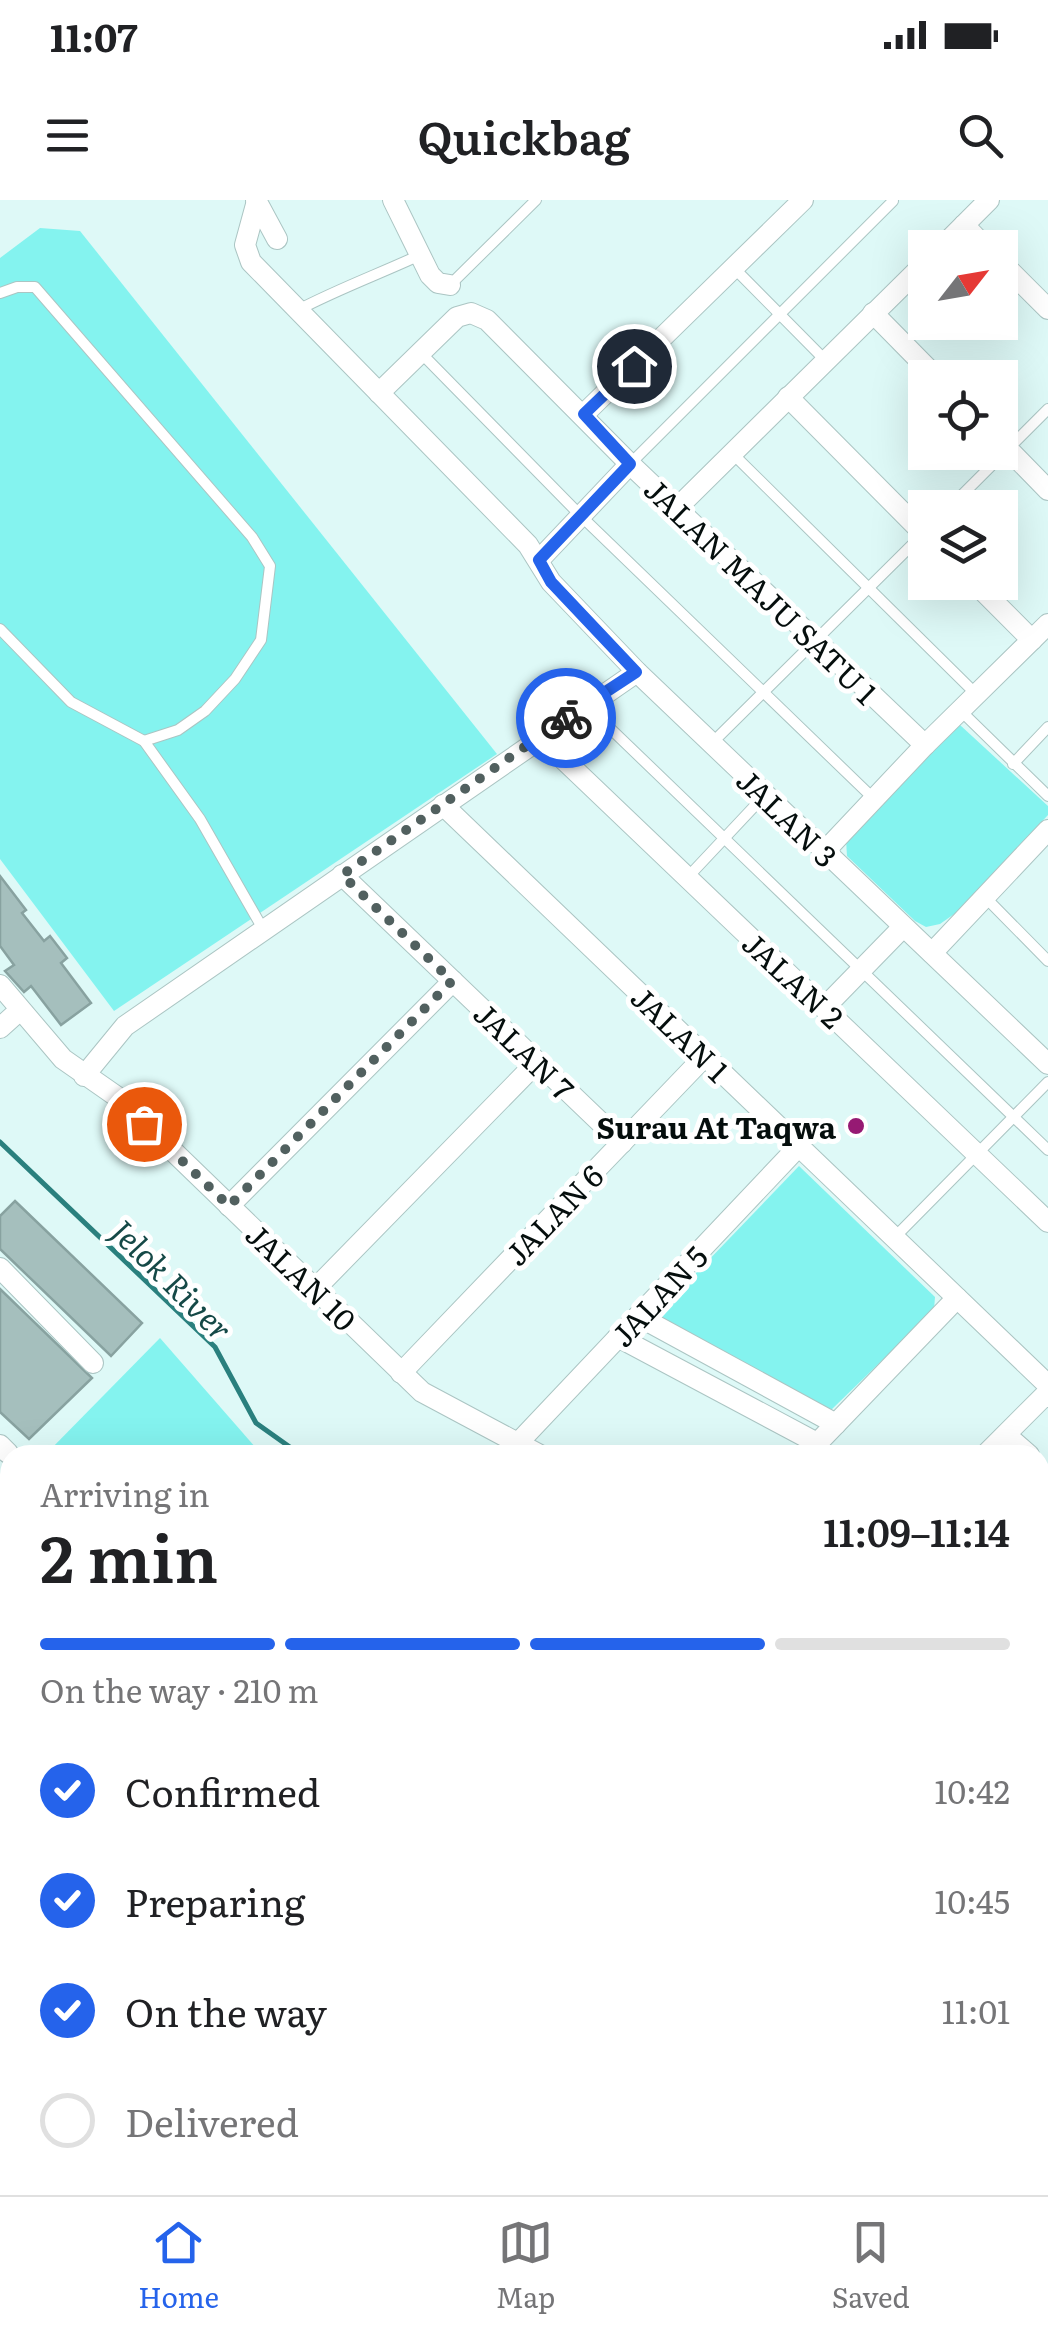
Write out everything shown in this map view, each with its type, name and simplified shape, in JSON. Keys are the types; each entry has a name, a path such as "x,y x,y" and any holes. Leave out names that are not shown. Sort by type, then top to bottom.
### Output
{"street":[{"path":"393,200 430,275 450,285"},
{"path":"584,414 803,200"},
{"path":"959,230 989,200"},
{"path":"256,201 277,239"},
{"name":"JALAN 3","path":"256,201 246,235 246,256 539,560 551,582 636,672 903,927 1045,1054"},
{"path":"964,225 969,230"},
{"path":"677,508 908,279"},
{"path":"1018,279 1048,309"},
{"name":"JALAN MAJU SATU 1","path":"380,393 457,318 471,313 487,320 630,464 925,745"},
{"path":"873,313 919,360"},
{"path":"788,396 908,516"},
{"path":"1018,459 1048,490"},
{"path":"539,560 630,464"},
{"path":"992,600 1032,640"},
{"path":"824,852 1048,624"},
{"path":"84,1076 125,1026 636,672"},
{"name":"JALAN 2","path":"539,736 1048,1222"},
{"name":"JALAN 1","path":"443,805 1048,1388"},
{"path":"932,953 1046,838"},
{"name":"JALAN 7","path":"342,875 622,1142"},
{"path":"825,1007 903,927"},
{"path":"229,1206 452,981"},
{"name":"JALAN 10","path":"0,984 62,1058 116,1096 422,1392 522,1445"},
{"path":"0,1028 20,1010"},
{"name":"JALAN 6","path":"402,1373 706,1056"},
{"path":"314,1289 538,1062"},
{"name":"JALAN 5","path":"518,1443 799,1146"},
{"path":"0,1268 93,1364"},
{"path":"816,1445 957,1298"},
{"path":"638,1316 836,1424"},
{"path":"618,1337 805,1445"},
{"path":"996,1445 1048,1388"},
{"path":"1006,1435 1018,1445"}],"lane":[{"path":"450,285 536,200"},
{"path":"630,464 893,201"},
{"path":"297,311 353,282 370,279 420,255"},
{"path":"734,268 826,360"},
{"path":"0,293 36,286 252,537 270,566 262,640 235,679 205,711 178,730 144,741"},
{"path":"420,352 581,516 874,799"},
{"path":"1018,433 1048,408"},
{"path":"731,452 977,694"},
{"path":"965,490 983,470"},
{"path":"712,744 908,550"},
{"path":"0,629 71,702 144,741 200,819 263,929"},
{"path":"586,705 1048,1150"},
{"path":"960,710 1048,796"},
{"path":"1013,764 1048,727"},
{"path":"686,879 765,795"},
{"path":"985,897 1048,960"},
{"path":"894,1238 1048,1082"}],"shaded area":[{"path":"40,228 80,231 497,754 114,1011 0,859 0,258"},
{"path":"960,725 1048,806 1048,815 957,912 940,924 926,927 847,856 846,839"},
{"path":"799,1166 935,1297 934,1310 829,1412 654,1317"},
{"path":"160,1338 253,1445 55,1445"}],"building":[{"path":"0,876 44,941 50,936 67,958 61,963 91,1003 61,1025 31,986 24,992 5,971 14,965 0,946"},
{"path":"15,1201 142,1323 111,1356 0,1249 0,1216"},
{"path":"0,1289 92,1378 29,1439 0,1412"}],"waterway":[{"name":"Jelok River","path":"0,1142 215,1347 256,1423 287,1445"}],"way so far":[{"path":"144,1124 229,1206 452,981 342,875 566,718"}],"place":[{"name":"Surau At Taqwa","path":"856,1126"}],"route":[{"path":"566,718 636,672 551,582 539,560 630,464 584,414 634,366"}]}
